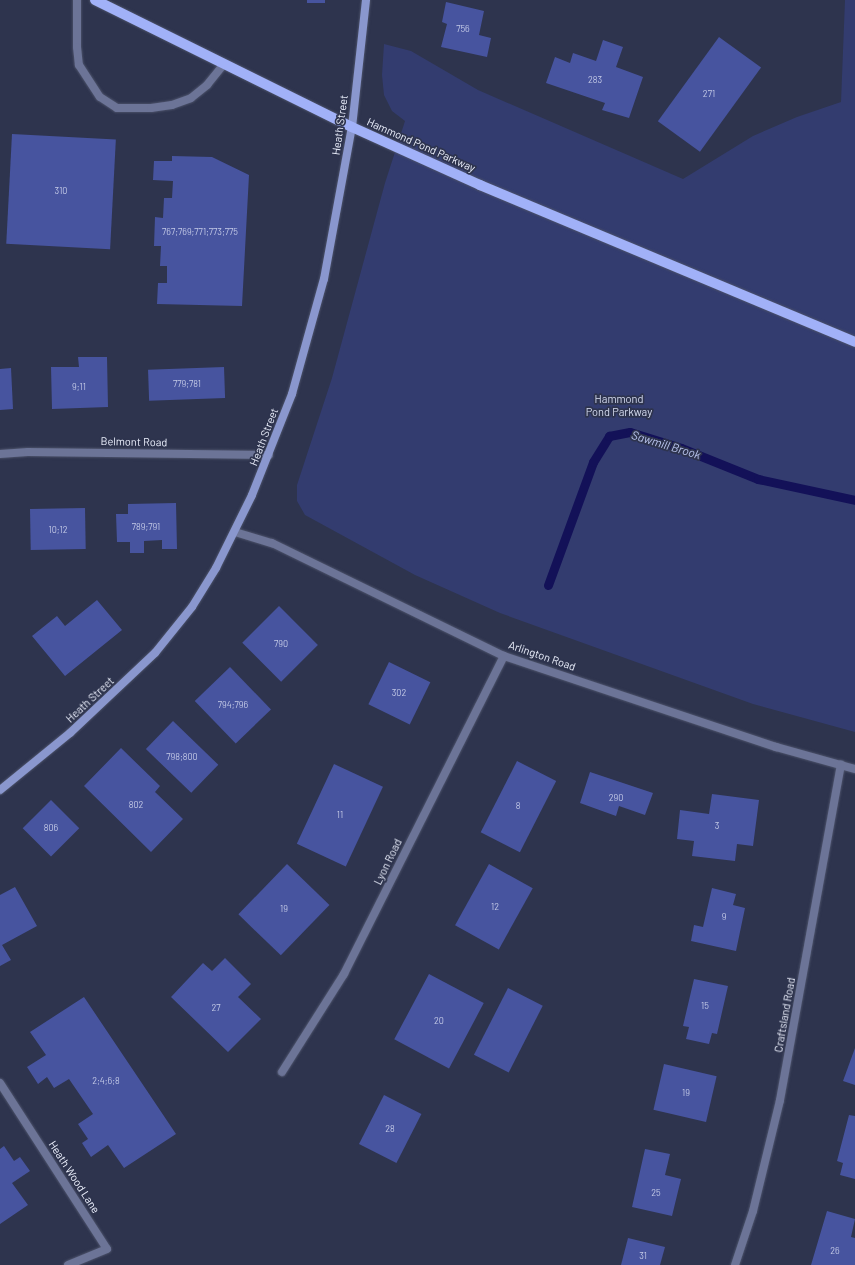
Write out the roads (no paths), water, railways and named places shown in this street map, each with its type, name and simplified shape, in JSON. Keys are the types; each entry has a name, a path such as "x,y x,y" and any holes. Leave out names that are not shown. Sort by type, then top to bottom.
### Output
{"main road":[{"name":"Hammond Pond Parkway","path":"95,0 352,128 480,185 855,342"}],"street":[{"path":"77,0 77,47 79,65 100,97 117,108 151,108 172,105 191,98 207,85 224,64"},
{"name":"Heath Street","path":"0,790 70,733 155,653 192,607 235,532 269,456 310,336 324,279 352,128 366,0"},
{"name":"Belmont Road","path":"0,454 28,452 269,456"},
{"name":"Arlington Road","path":"235,532 272,543 504,656 776,747 855,769"},
{"name":"Lyon Road","path":"282,1072 344,974 504,656"},
{"name":"Craftsland Road","path":"735,1265 752,1211 780,1100 841,765"},
{"name":"Heath Wood Lane","path":"0,1083 107,1249 68,1265"}],"waterway":[{"name":"Sawmill Brook","path":"548,585 593,462 609,436 630,432 681,448 758,479 855,500"}]}
